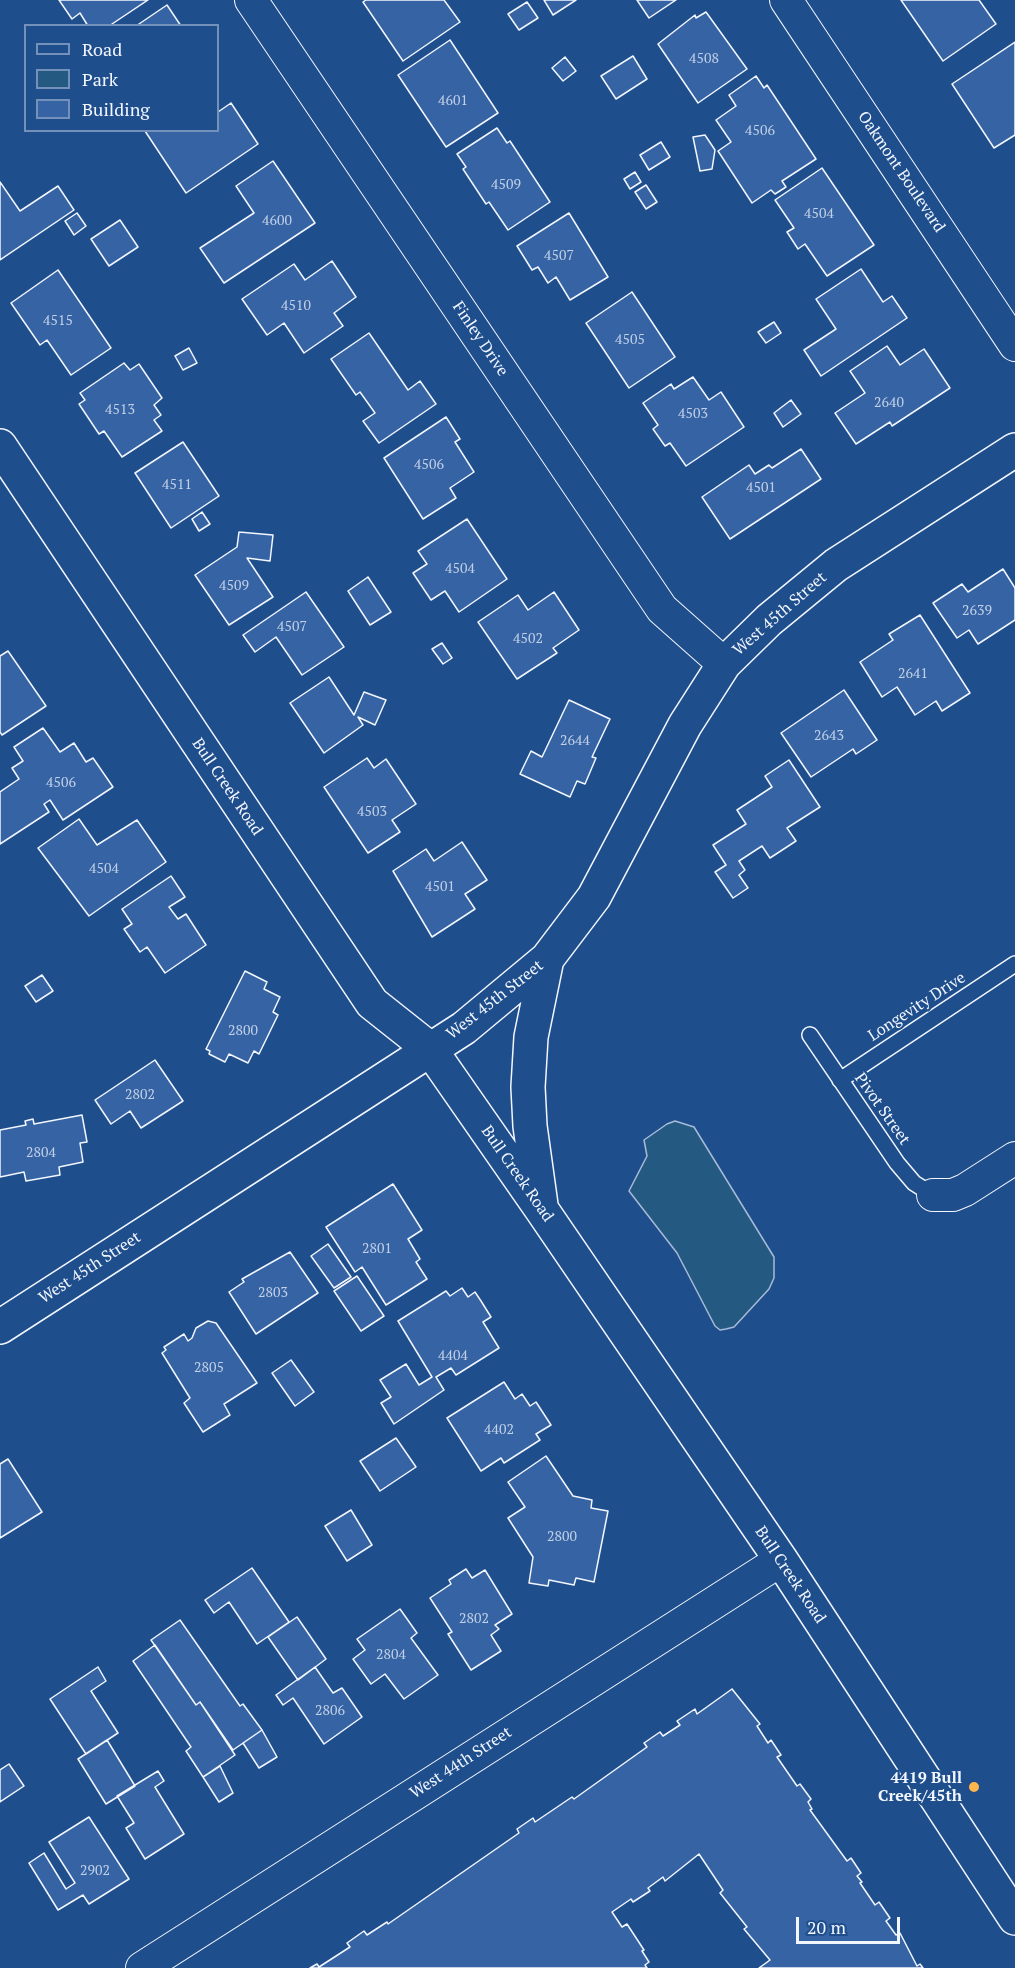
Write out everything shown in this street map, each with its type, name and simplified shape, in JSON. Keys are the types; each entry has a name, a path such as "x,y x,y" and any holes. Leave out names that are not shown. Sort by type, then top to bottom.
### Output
{"street":[{"name":"Finley Drive","path":"251,0 662,609 724,664"},
{"name":"Oakmont Boulevard","path":"786,0 1015,345"},
{"name":"Bull Creek Road","path":"0,446 372,1004 430,1049 542,1210 781,1560 1015,1918"},
{"name":"West 45th Street","path":"4,1316 464,1028 547,959 594,897 685,725 724,664 769,620 836,565 1015,450"},
{"path":"542,1210 530,1126 528,1087 531,1037 547,959"},
{"path":"933,1195 953,1195 965,1190 1015,1158"},
{"name":"West 44th Street","path":"142,1968 781,1560"}],"lane":[{"name":"Longevity Drive","path":"840,1080 1015,964"},
{"name":"Pivot Street","path":"810,1035 897,1163 914,1184 933,1195"}],"green space":[{"path":"675,1121 694,1127 774,1257 774,1278 769,1289 734,1327 720,1330 715,1326 677,1253 629,1191 647,1156 644,1140"}],"building":[{"path":"59,0 148,0 112,24 87,24 80,13 72,19"},
{"path":"366,0 444,0 460,22 403,61 363,2"},
{"path":"544,0 576,0 553,15"},
{"path":"637,0 676,0 649,18"},
{"path":"901,0 979,0 996,24 943,61"},
{"path":"527,2 538,18 519,30 508,14"},
{"path":"167,5 180,24 139,24"},
{"path":"706,12 747,69 698,103 658,44 695,15 696,18"},
{"path":"450,40 498,113 446,147 398,75"},
{"path":"1015,42 1015,135 994,148 952,84"},
{"path":"633,56 647,79 616,99 601,76"},
{"path":"565,57 576,71 563,81 552,68"},
{"path":"756,76 764,88 767,85 816,159 782,181 786,187 775,194 771,190 752,203 718,151 731,142 716,120 736,106 729,95"},
{"path":"231,103 258,144 186,193 146,132 219,132 219,111"},
{"path":"497,128 507,143 510,141 550,202 508,230 489,202 486,204 463,169 466,167 457,154"},
{"path":"705,135 715,150 712,169 700,171 693,137"},
{"path":"661,142 670,157 649,170 640,155"},
{"path":"273,161 315,223 224,283 200,248 254,213 236,186"},
{"path":"822,168 874,245 827,276 805,244 798,249 787,232 794,228 775,200"},
{"path":"635,172 641,182 630,189 624,179"},
{"path":"0,182 20,211 58,186 74,210 0,260"},
{"path":"646,185 657,202 646,209 635,192"},
{"path":"77,213 86,226 74,235 65,221"},
{"path":"569,213 608,277 570,300 556,277 548,283 538,267 532,270 517,246"},
{"path":"120,220 138,247 109,266 91,239"},
{"path":"332,261 356,297 334,313 343,326 304,353 284,323 267,335 242,299 294,264 305,280"},
{"path":"861,269 883,302 892,296 907,318 821,376 804,350 836,329 816,299"},
{"path":"58,270 111,348 71,375 47,340 40,345 11,303"},
{"path":"632,292 675,357 629,388 586,323"},
{"path":"774,322 781,333 766,343 758,332"},
{"path":"369,333 408,390 420,381 436,404 379,443 363,421 375,413 360,392 356,395 331,359"},
{"path":"887,346 900,365 924,349 950,388 892,426 890,422 856,444 835,413 865,393 850,371"},
{"path":"189,348 197,363 183,370 175,356"},
{"path":"124,363 130,370 139,364 162,398 154,405 161,415 154,420 162,431 122,457 104,431 99,434 79,404 85,400 80,393"},
{"path":"693,377 709,400 721,392 744,427 686,466 670,443 665,446 653,429 658,425 643,403 671,384 674,389"},
{"path":"791,400 801,414 783,427 774,413"},
{"path":"446,417 460,439 455,442 474,472 450,488 456,498 423,519 384,458"},
{"path":"183,442 219,496 171,528 135,473"},
{"path":"801,449 821,479 730,539 702,497 749,465 755,474 769,465 772,468"},
{"path":"202,512 210,524 199,531 192,519"},
{"path":"467,519 507,579 459,612 445,591 431,600 413,573 427,564 418,551"},
{"path":"239,532 273,535 270,561 247,558 273,597 229,625 195,575 237,547"},
{"path":"1003,569 1015,588 1015,620 978,644 969,630 957,638 933,603 962,584 968,592"},
{"path":"368,577 391,612 370,625 348,591"},
{"path":"306,592 344,647 302,675 276,637 255,652 243,635"},
{"path":"554,592 579,630 553,648 557,653 517,679 478,622 518,595 528,610"},
{"path":"920,615 970,693 942,711 936,701 915,715 897,687 882,697 860,662 893,640 889,634"},
{"path":"442,643 452,658 443,664 432,649"},
{"path":"8,651 46,706 2,735 0,732 0,656"},
{"path":"329,677 354,715 364,692 386,700 375,725 358,717 363,725 324,753 290,703"},
{"path":"844,690 877,740 856,754 853,749 811,777 781,733"},
{"path":"569,700 610,719 592,757 596,758 585,784 577,781 570,797 520,774 531,751 542,757"},
{"path":"43,728 60,752 74,743 86,762 93,758 113,787 63,820 50,800 44,804 49,812 0,844 0,792 19,779 12,768 23,761 14,747"},
{"path":"367,758 374,768 386,759 416,804 392,820 400,832 368,853 324,787"},
{"path":"789,760 820,807 787,828 796,841 770,858 762,846 739,861 745,870 739,875 748,888 733,898 715,872 726,865 713,845 746,824 737,810 772,787 765,776"},
{"path":"79,819 97,845 137,820 166,862 89,916 38,848"},
{"path":"462,842 487,880 465,894 475,909 432,937 393,871 426,849 434,861"},
{"path":"171,876 185,897 169,907 178,919 186,914 206,945 165,973 147,947 140,952 124,929 132,924 122,909"},
{"path":"245,971 267,982 264,989 280,997 273,1012 278,1015 259,1054 254,1051 248,1063 229,1054 225,1062 209,1054 210,1051 206,1049"},
{"path":"42,975 53,991 36,1002 25,986"},
{"path":"155,1060 183,1101 141,1128 130,1111 111,1124 95,1100"},
{"path":"82,1115 87,1142 80,1143 83,1162 59,1167 60,1175 26,1181 24,1172 0,1177 0,1130 26,1125 25,1121 33,1119 34,1124"},
{"path":"393,1184 422,1230 408,1239 420,1259 416,1262 427,1279 386,1305 362,1267 355,1272 326,1227"},
{"path":"328,1244 351,1277 334,1288 311,1256"},
{"path":"290,1252 318,1293 256,1334 229,1292 244,1282 242,1279"},
{"path":"357,1276 384,1316 361,1331 334,1291"},
{"path":"462,1288 468,1297 475,1292 491,1317 483,1322 499,1348 456,1375 451,1368 436,1377 444,1390 394,1424 381,1403 391,1397 380,1380 406,1364 419,1385 432,1377 398,1321 446,1291 450,1296"},
{"path":"208,1321 216,1323 257,1383 224,1404 230,1415 203,1432 184,1403 190,1398 162,1353 166,1350 164,1347 184,1334 188,1341 192,1338 196,1328"},
{"path":"291,1360 314,1392 295,1406 272,1373"},
{"path":"504,1382 515,1399 522,1394 530,1406 536,1402 551,1425 536,1434 540,1440 504,1463 501,1458 481,1471 447,1418"},
{"path":"396,1438 416,1467 380,1491 360,1461"},
{"path":"546,1456 573,1496 592,1500 591,1508 608,1511 594,1582 576,1578 574,1585 549,1580 548,1586 529,1583 533,1557 508,1518 525,1507 508,1482"},
{"path":"8,1459 42,1512 0,1538 0,1464"},
{"path":"351,1510 372,1545 347,1561 325,1526"},
{"path":"252,1568 289,1622 257,1644 229,1602 214,1613 205,1600"},
{"path":"466,1569 472,1578 485,1570 512,1614 495,1625 499,1629 491,1635 501,1651 471,1670 448,1634 452,1632 430,1598 451,1584 449,1580"},
{"path":"400,1609 417,1633 411,1638 438,1675 404,1699 385,1674 371,1684 353,1659 365,1650 357,1639"},
{"path":"297,1617 326,1659 298,1680 268,1637"},
{"path":"180,1620 240,1706 243,1704 262,1730 233,1750 200,1702 196,1705 151,1640"},
{"path":"155,1645 196,1705 200,1702 235,1755 203,1777 186,1751 191,1747 133,1661"},
{"path":"98,1667 106,1681 91,1691 118,1733 86,1754 50,1699"},
{"path":"315,1667 333,1693 342,1688 362,1717 324,1744 293,1698 283,1705 276,1695"},
{"path":"732,1689 760,1724 757,1726 768,1743 771,1740 781,1755 777,1757 797,1786 800,1784 811,1799 808,1802 812,1809 810,1810 847,1861 851,1858 861,1873 857,1876 862,1882 860,1883 875,1905 879,1902 890,1918 886,1921 896,1935 900,1933 917,1966 920,1964 923,1968 759,1968 770,1960 744,1929 747,1927 720,1893 723,1890 699,1854 665,1881 663,1877 648,1888 650,1891 633,1902 631,1899 612,1912 622,1927 627,1924 644,1950 642,1951 649,1962 645,1965 647,1968 310,1968 317,1964 319,1967 350,1947 347,1943 364,1931 367,1935 387,1922 388,1924 519,1833 517,1829 533,1818 535,1822 572,1797 574,1799 647,1747 644,1743 660,1732 663,1736 680,1725 677,1721 695,1709 697,1714"},
{"path":"262,1730 277,1757 259,1768 243,1743"},
{"path":"107,1740 135,1786 106,1804 78,1759"},
{"path":"9,1764 24,1786 0,1802 0,1770"},
{"path":"220,1766 233,1793 219,1802 203,1777"},
{"path":"158,1771 164,1781 155,1787 184,1834 145,1859 126,1828 134,1823 117,1796"},
{"path":"89,1817 129,1879 89,1904 83,1895 58,1910 29,1863 44,1853 66,1889 75,1883 49,1842"}],"place":[{"name":"4419 Bull Creek/45th","path":"974,1787"}]}
